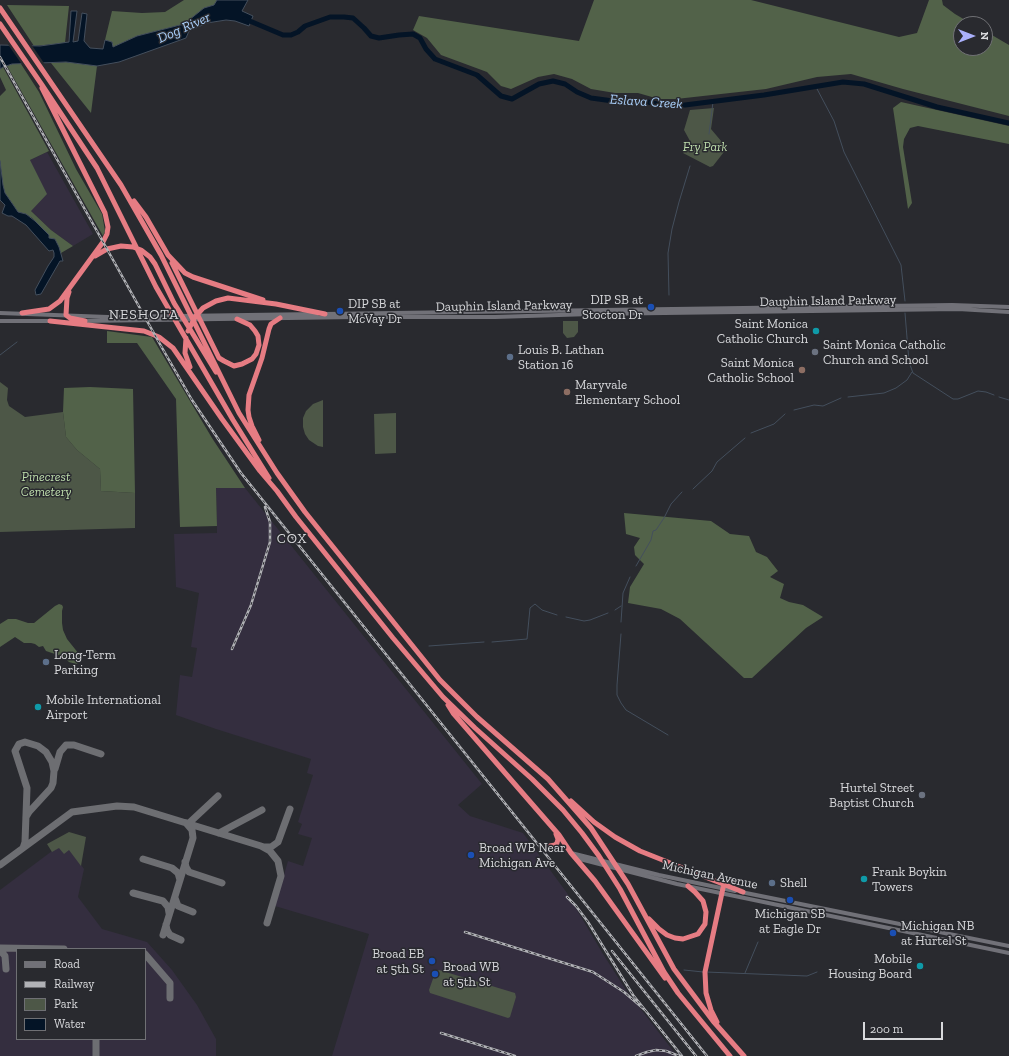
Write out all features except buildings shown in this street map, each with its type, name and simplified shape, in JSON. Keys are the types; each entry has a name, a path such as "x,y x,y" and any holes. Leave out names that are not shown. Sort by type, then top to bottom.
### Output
{"highway":[{"path":"0,8 121,185 146,217 168,255 219,358 234,366 252,359 256,354 259,345 258,336 250,325 234,318"},
{"path":"0,24 97,168 156,286 233,420 277,490 310,534 443,698 453,713 559,835 595,881 660,973 730,1056"},
{"path":"22,314 50,309 60,302 88,262 99,250 108,230 104,210 38,79"},
{"path":"121,185 161,255 239,413 261,450 305,512 440,680 480,720 548,779 590,828 628,884 662,949 682,982 713,1021 744,1056"},
{"path":"99,250 110,247 129,246 141,250 153,260 184,321 227,389"},
{"path":"168,255 180,269 192,277 276,304"},
{"path":"71,287 67,298 66,315 70,318 85,321"},
{"path":"185,360 187,331 195,317 207,306 216,301 228,298 276,304 325,314"},
{"path":"264,349 269,318"},
{"path":"261,450 260,441 249,418 248,402 251,387 271,324 280,318"},
{"path":"50,321 140,331 163,339 185,360 200,387 260,471 277,490"},
{"path":"443,698 532,779 563,810 582,833 620,889 664,972 678,994"},
{"path":"562,794 578,806 594,822 640,852 743,892"},
{"path":"533,805 558,836 557,843 550,846"},
{"path":"644,914 667,935 683,939 698,934 705,924 706,912 703,902 688,886"},
{"path":"722,890 706,967 705,985 708,1001 714,1017 725,1035"}],"main road":[{"name":"Dauphin Island Parkway","path":"234,318 325,314 952,305 1009,307"},
{"name":"Dauphin Island Parkway","path":"0,313 134,318 280,318 958,309 1009,312"},
{"name":"Dauphin Island Parkway","path":"0,321 85,321 134,318"},
{"name":"Michigan Avenue","path":"572,853 722,890 1009,952"},
{"name":"Michigan Avenue","path":"576,858 688,886 743,892 1009,946"}],"shaded area":[{"path":"47,152 93,234 73,246 51,230 31,211 30,160"},
{"path":"216,488 245,488 482,784 458,805 470,816 523,833 567,893 626,990 674,1052 679,1056 332,1056 369,934 275,906 288,861 303,866 312,838 298,834 302,824 298,822 313,775 307,773 311,759 176,715 180,675 192,677 197,648 191,647 199,593 176,587 174,534 217,533"},
{"path":"66,844 84,869 78,897 102,929 147,942 172,970 197,1005 216,1039 216,1056 0,1056 0,890 52,851"}],"green space":[{"path":"184,0 217,0 214,5 204,8 184,24 137,36 113,47 112,42 105,40 112,11 142,13 165,12"},
{"path":"594,0 751,0 899,37 917,33 929,0 942,0 943,5 958,16 953,16 953,56 993,56 993,36 1009,45 1009,116 851,74 817,77 766,89 676,99 659,99 638,93 615,93 591,89 572,79 554,74 538,77 511,89 501,86 487,72 441,55 427,38 413,30 419,16 579,41"},
{"path":"7,5 69,6 65,43 34,46"},
{"path":"66,62 97,66 91,113 51,63"},
{"path":"12,64 21,64 39,92 76,169 102,214 105,231 103,236 7,66"},
{"path":"3,67 49,151 30,160 47,194 31,211 51,230 73,246 61,253 57,244 49,238 32,218 26,214 18,212 5,193 0,161 0,96 6,90 0,77 0,69"},
{"path":"901,102 1009,126 1009,144 918,126 910,128 904,139 903,147 912,203 908,209 893,108"},
{"name":"Fry Park","path":"714,108 711,129 727,148 713,166 710,167 683,153 690,141 684,130 690,110"},
{"path":"563,321 578,321 578,332 574,337 567,338 563,333"},
{"path":"107,331 152,337 212,438 245,488 216,488 217,526 180,527 176,399 137,343 107,343"},
{"name":"Pinecrest Cemetery","path":"0,382 8,388 7,400 9,406 25,417 63,412 66,437 77,450 100,469 101,491 135,493 135,528 0,532"},
{"path":"90,387 133,389 135,493 101,491 100,469 77,450 66,437 63,412 64,388"},
{"path":"323,400 323,447 318,446 309,440 303,427 303,418 306,411 313,404"},
{"path":"396,413 396,453 375,454 374,414"},
{"path":"624,513 711,521 730,534 749,536 756,552 767,557 778,571 770,577 784,584 780,598 789,602 803,605 823,617 806,628 752,678 744,678 680,619 661,609 628,603 630,587 644,564 635,555 634,547 640,538 626,534"},
{"path":"59,604 63,607 63,630 67,639 79,654 80,658 78,663 76,664 69,662 64,657 46,651 43,646 39,647 35,644 24,643 15,637 0,647 0,624 8,619 16,619 28,623 34,623"},
{"path":"69,832 86,837 81,866 69,850 64,854 59,848 52,852 47,844"},
{"path":"439,970 515,993 516,997 510,1017 508,1018 430,993 429,990 435,973"}],"water":[{"name":"Dog River","path":"217,0 248,0 242,11 253,16 249,26 235,21 226,20 207,23 189,31 186,38 119,62 97,66 66,62 12,64 0,69 0,45 40,46 69,42 71,11 77,11 73,42 78,41 82,13 87,14 84,41 90,48 103,49 105,40 112,42 113,47 137,36 184,24 204,8 214,5"},
{"path":"0,161 5,193 18,212 26,214 35,221 49,235 49,238 55,239 59,247 63,261 60,261 41,294 36,295 35,290 54,257 54,253 53,250 49,251 26,225 12,216 2,213 5,205 0,200"}],"pier":[{"path":"7,43 31,44 46,66 23,66"}],"waterway":[{"name":"Eslava Creek","path":"245,19 283,35 291,35 298,32 305,26 330,17 353,18 371,36 379,38 413,34 420,38 426,49 435,59 477,75 501,96 512,99 539,84 553,81 565,84 577,92 591,98 613,101 629,100 662,105 685,105 764,95 843,82 864,84 937,107 1009,123"},
{"path":"816,87 834,121 844,152 901,265 905,301"},
{"path":"709,134 713,102"},
{"path":"669,295 668,253 672,229 690,166"},
{"path":"905,313 909,362 913,373 953,399 958,399 978,391 994,395"},
{"path":"0,355 17,342"},
{"path":"848,397 884,393 896,388 907,380 912,372"},
{"path":"999,397 1009,400"},
{"path":"794,410 814,405 823,406 841,398"},
{"path":"751,433 774,424 785,414"},
{"path":"693,489 712,471 717,462 745,438"},
{"path":"636,566 651,540 653,531 656,530 671,504 682,492"},
{"path":"621,622 623,593 630,577"},
{"path":"492,642 527,639 530,608 535,604 542,610 557,615"},
{"path":"615,610 621,606"},
{"path":"566,617 584,621 608,613"},
{"path":"621,634 617,695 626,710 668,735"},
{"path":"429,646 484,642"},
{"path":"745,973 758,942"},
{"path":"684,970 703,972"},
{"path":"706,972 807,976 817,972"}],"taxiway":[{"path":"23,848 25,842 27,788 15,751 19,744 25,742 38,746 46,752 52,762 54,771 51,788 26,817"},
{"path":"55,769 60,752 66,745 74,745 101,754"},
{"path":"188,824 218,796"},
{"path":"0,865 72,812 117,806 134,807 261,846 270,851 278,861 281,876 267,923"},
{"path":"264,847 271,847 278,842 290,809"},
{"path":"219,833 262,810"},
{"path":"163,935 193,838 192,830 186,823"},
{"path":"143,859 172,868 178,873 180,880"},
{"path":"185,862 189,872 222,883"},
{"path":"133,893 163,901 168,907 169,913"},
{"path":"175,898 178,906 193,912"},
{"path":"166,925 170,935 181,940"},
{"path":"0,948 16,948"},
{"path":"0,950 5,956 6,969"},
{"path":"146,955 170,983 170,998"},
{"path":"96,1040 96,1056"}],"railway":[{"path":"0,57 192,400 241,473 707,1056"},
{"path":"232,649 251,605 270,542 270,522 265,507"},
{"path":"567,897 588,922 633,995 682,1056"},
{"path":"465,932 593,972 624,992 645,1010"},
{"path":"612,951 696,1056"},
{"path":"441,1033 515,1056"},
{"path":"636,1056 656,1050 666,1051 679,1056"}],"place":[{"name":"DIP SB at Stocton Dr","path":"651,307"},
{"name":"DIP SB at McVay Dr","path":"340,311"},
{"name":"Saint Monica Catholic Church","path":"816,331"},
{"name":"Saint Monica Catholic Church and School","path":"815,352"},
{"name":"Louis B. Lathan Station 16","path":"510,357"},
{"name":"Saint Monica Catholic School","path":"802,370"},
{"name":"Maryvale Elementary School","path":"567,392"},
{"name":"Long-Term Parking","path":"46,662"},
{"name":"Mobile International Airport","path":"38,707"},
{"name":"Hurtel Street Baptist Church","path":"922,795"},
{"name":"Broad WB Near Michigan Ave","path":"471,855"},
{"name":"Frank Boykin Towers","path":"864,879"},
{"name":"Shell","path":"772,883"},
{"name":"Michigan SB at Eagle Dr","path":"790,900"},
{"name":"Michigan NB at Hurtel St","path":"893,933"},
{"name":"Broad EB at 5th St","path":"432,961"},
{"name":"Mobile Housing Board","path":"920,966"},
{"name":"Broad WB at 5th St","path":"435,974"}],"district":[{"name":"NESHOTA","path":"144,315"},
{"name":"COX","path":"292,539"}]}
